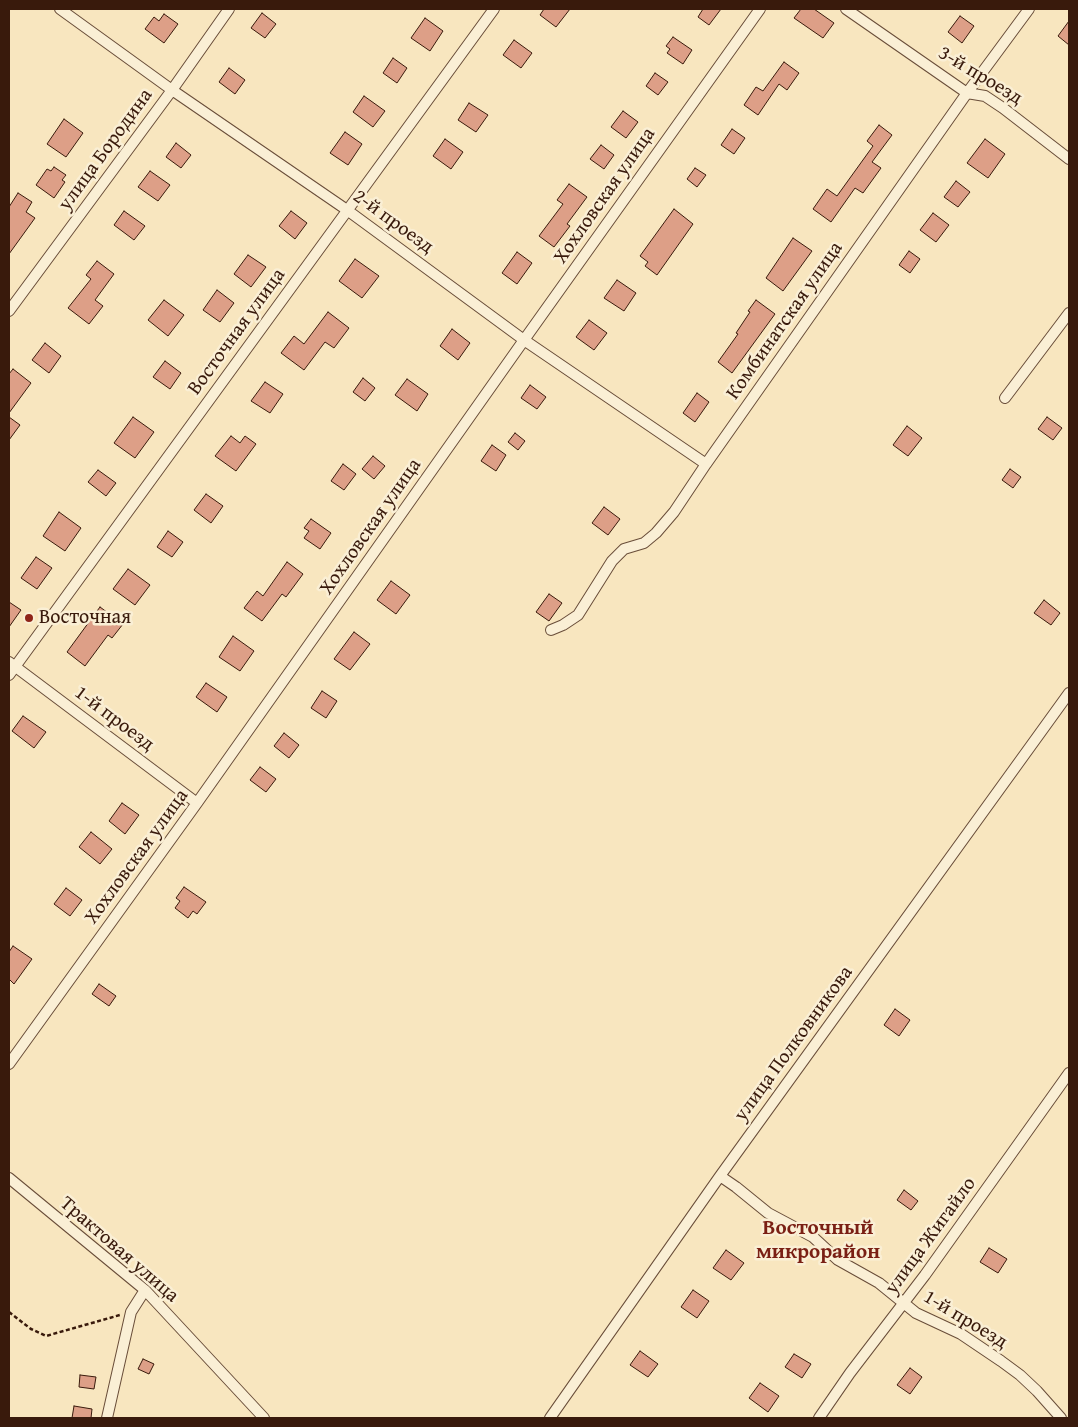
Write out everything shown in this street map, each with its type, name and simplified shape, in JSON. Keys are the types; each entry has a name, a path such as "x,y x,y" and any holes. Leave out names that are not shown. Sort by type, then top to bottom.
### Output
{"street":[{"name":"2-й проезд","path":"60,9 172,90 347,210 524,340 706,464"},
{"name":"улица Бородина","path":"9,312 229,9"},
{"name":"Восточная улица","path":"9,676 12,664 494,9"},
{"name":"Хохловская улица","path":"9,1064 197,803 760,9"},
{"name":"3-й проезд","path":"846,9 967,93 984,96 994,102 1069,159"},
{"name":"Комбинатская улица","path":"551,630 578,615 612,561 624,549 644,543 656,533 674,512 967,93 1029,9"},
{"path":"1005,398 1069,313"},
{"name":"1-й проезд","path":"12,664 197,803"},
{"name":"улица Полковникова","path":"550,1418 720,1176 1069,694"},
{"name":"улица Жигайло","path":"819,1418 850,1373 925,1275 1069,1073"},
{"name":"1-й проезд","path":"720,1176 768,1213 813,1237 838,1260 879,1283 916,1313 961,1334 1001,1361 1037,1391 1061,1418"},
{"name":"Трактовая улица","path":"9,1178 145,1290 264,1418"},
{"path":"107,1418 130,1312 145,1290"}],"path":[{"path":"9,1312 31,1329 46,1336 130,1312"}],"building":[{"path":"544,9 570,9 556,27 540,15"},
{"path":"703,9 721,9 709,25 698,17"},
{"path":"801,9 814,9 834,23 823,38 794,18"},
{"path":"262,13 276,24 265,38 251,28"},
{"path":"164,14 178,24 164,43 145,29 154,17 159,21"},
{"path":"960,16 974,26 962,43 948,32"},
{"path":"425,18 443,31 430,51 411,38"},
{"path":"1069,21 1069,45 1058,36"},
{"path":"673,37 692,50 683,64 667,53 670,49 666,46"},
{"path":"514,40 532,53 521,68 503,55"},
{"path":"393,58 407,68 397,83 383,73"},
{"path":"784,62 799,73 787,90 779,84 758,115 744,105 756,87 763,91"},
{"path":"229,68 245,80 235,94 219,82"},
{"path":"655,73 668,82 658,95 646,86"},
{"path":"364,96 385,111 373,127 353,112"},
{"path":"469,103 488,115 476,132 458,120"},
{"path":"623,111 638,122 626,138 611,127"},
{"path":"64,119 83,133 66,157 47,144"},
{"path":"879,125 892,135 872,162 881,168 863,193 855,188 831,222 813,209 827,189 837,196 873,146 867,141"},
{"path":"732,129 745,138 734,154 721,145"},
{"path":"345,132 362,144 348,165 330,153"},
{"path":"445,139 463,152 451,169 433,156"},
{"path":"985,139 1005,154 988,178 967,163"},
{"path":"176,143 191,155 181,168 166,157"},
{"path":"601,145 614,155 604,169 590,159"},
{"path":"54,167 66,175 62,180 65,182 54,198 36,185 47,169 51,171"},
{"path":"695,168 706,175 697,187 687,179"},
{"path":"150,171 170,185 158,201 138,187"},
{"path":"956,181 970,192 958,207 944,197"},
{"path":"569,184 587,197 567,224 570,226 554,247 539,236 563,204 557,200"},
{"path":"18,193 32,202 26,212 35,218 9,254 9,207"},
{"path":"674,209 693,224 657,275 645,266 648,262 640,256"},
{"path":"124,211 145,226 134,240 114,225"},
{"path":"291,211 307,223 295,239 279,226"},
{"path":"933,213 949,225 936,242 920,230"},
{"path":"793,238 812,251 783,291 766,278"},
{"path":"909,251 920,259 910,273 899,265"},
{"path":"517,252 532,263 517,284 502,273"},
{"path":"248,255 266,267 251,287 234,274"},
{"path":"355,259 379,276 362,298 339,281"},
{"path":"97,261 114,274 95,300 103,306 89,324 68,308 91,279 86,275"},
{"path":"617,280 636,293 624,311 604,298"},
{"path":"217,290 234,303 220,322 203,310"},
{"path":"164,300 184,315 168,336 148,320"},
{"path":"756,300 775,314 732,373 718,362 738,334 736,333"},
{"path":"328,312 349,328 334,348 325,342 304,370 281,353 294,336 304,344"},
{"path":"589,320 607,333 594,350 576,337"},
{"path":"452,329 470,343 458,360 440,346"},
{"path":"45,343 61,356 49,373 32,360"},
{"path":"165,361 181,373 170,389 153,377"},
{"path":"13,369 31,383 9,413 9,374"},
{"path":"363,378 375,388 365,401 353,392"},
{"path":"407,379 428,394 417,411 395,395"},
{"path":"265,382 283,394 270,413 251,401"},
{"path":"530,385 546,397 537,409 521,398"},
{"path":"697,393 709,402 695,422 683,413"},
{"path":"9,417 20,425 9,440"},
{"path":"133,417 154,432 135,458 114,443"},
{"path":"1047,417 1062,428 1053,440 1038,429"},
{"path":"907,426 922,438 908,456 893,445"},
{"path":"515,433 525,441 518,450 508,442"},
{"path":"231,436 240,443 245,436 256,444 236,471 215,456"},
{"path":"492,445 506,455 496,471 481,461"},
{"path":"373,456 385,466 374,479 362,469"},
{"path":"343,464 356,474 344,490 331,481"},
{"path":"1010,469 1021,477 1013,488 1002,480"},
{"path":"98,470 116,483 106,496 88,482"},
{"path":"206,494 223,506 211,523 194,510"},
{"path":"604,507 620,519 608,535 592,523"},
{"path":"59,512 81,528 65,551 43,536"},
{"path":"311,519 331,533 320,549 304,538 309,531 304,528"},
{"path":"168,531 183,542 172,557 157,547"},
{"path":"36,557 52,568 37,589 21,578"},
{"path":"287,562 303,574 286,597 282,594 262,621 244,608 257,591 263,596"},
{"path":"128,569 150,585 135,605 113,589"},
{"path":"391,581 410,595 396,614 377,600"},
{"path":"549,594 562,603 549,621 536,612"},
{"path":"1044,600 1060,613 1051,625 1034,613"},
{"path":"9,602 21,610 9,627"},
{"path":"100,607 123,624 112,638 108,635 85,666 67,652"},
{"path":"354,632 370,644 350,670 334,659"},
{"path":"233,636 254,651 240,671 219,657"},
{"path":"206,683 227,697 217,712 196,697"},
{"path":"322,691 337,701 326,718 311,708"},
{"path":"23,716 46,732 34,748 12,731"},
{"path":"284,733 299,745 289,758 274,746"},
{"path":"260,767 276,779 266,792 250,780"},
{"path":"122,803 139,815 125,834 109,821"},
{"path":"91,832 112,849 100,864 79,847"},
{"path":"184,887 206,902 197,914 193,911 188,918 175,908 180,901 176,898"},
{"path":"66,888 82,900 70,916 54,904"},
{"path":"13,946 32,959 14,984 9,979 9,952"},
{"path":"99,984 116,996 109,1006 92,994"},
{"path":"895,1009 910,1020 899,1036 884,1025"},
{"path":"904,1190 918,1201 911,1210 897,1200"},
{"path":"989,1248 1007,1259 998,1273 980,1262"},
{"path":"726,1250 744,1263 731,1280 713,1268"},
{"path":"693,1290 709,1301 697,1318 681,1307"},
{"path":"640,1351 658,1364 648,1377 630,1365"},
{"path":"794,1354 811,1364 802,1378 785,1367"},
{"path":"143,1359 154,1364 149,1374 138,1369"},
{"path":"910,1368 922,1377 910,1394 897,1385"},
{"path":"80,1375 96,1377 94,1389 79,1387"},
{"path":"760,1383 779,1396 768,1412 749,1398"},
{"path":"74,1406 92,1409 91,1418 72,1418"}],"place":[{"name":"Восточная","path":"29,618"}],"district":[{"name":"Восточный микрорайон","path":"818,1241"}]}
